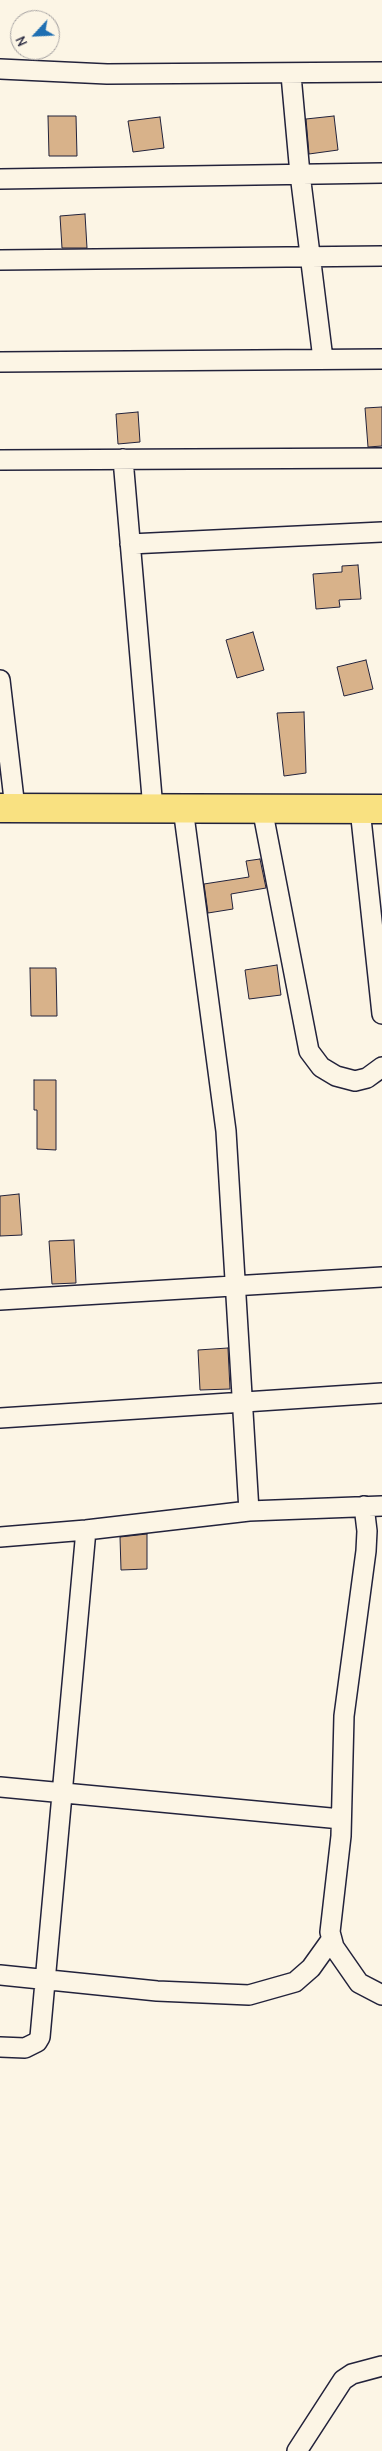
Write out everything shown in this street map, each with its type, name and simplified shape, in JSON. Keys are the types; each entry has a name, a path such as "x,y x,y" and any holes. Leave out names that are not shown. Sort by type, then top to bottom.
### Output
{"highway":[{"path":"7,808 371,809"}],"street":[{"path":"0,69 107,74 382,72"},
{"path":"291,74 300,174 323,359"},
{"path":"0,179 382,173"},
{"path":"0,260 382,256"},
{"path":"0,362 382,359"},
{"path":"0,460 382,458"},
{"path":"123,459 153,809"},
{"path":"130,544 382,532"},
{"path":"0,680 7,808"},
{"path":"183,808 226,1131 249,1511"},
{"path":"262,808 309,1051 321,1067 336,1076 355,1080 367,1078 382,1067"},
{"path":"371,809 382,1014"},
{"path":"0,1300 382,1277"},
{"path":"0,1418 382,1393"},
{"path":"0,1537 86,1530 249,1511 373,1506 367,1531 344,1716 341,1818 330,1932 331,1940 359,1983 382,1995"},
{"path":"0,2047 25,2048 37,2042 46,1979 86,1530"},
{"path":"0,1787 341,1818"},
{"path":"0,1974 157,1991 249,1994 295,1982 311,1968 331,1940"},
{"path":"297,2451 343,2380 352,2374 382,2366"}],"building":[{"path":"48,116 76,116 77,156 49,156"},
{"path":"334,116 338,150 309,154 306,119"},
{"path":"160,117 164,148 133,152 128,121"},
{"path":"85,214 87,248 62,248 60,216"},
{"path":"382,407 382,446 368,447 365,408"},
{"path":"138,412 140,442 118,444 116,414"},
{"path":"358,565 361,599 339,600 340,607 316,609 313,574 342,572 342,566"},
{"path":"253,632 264,670 237,678 226,640"},
{"path":"366,660 373,689 344,696 337,667"},
{"path":"304,712 306,773 284,776 277,713"},
{"path":"260,859 266,888 231,894 233,909 208,913 204,884 249,877 246,861"},
{"path":"277,965 281,995 249,999 245,970"},
{"path":"30,968 56,968 57,1016 31,1016"},
{"path":"34,1080 56,1080 56,1150 37,1149 37,1110 34,1110"},
{"path":"19,1194 22,1235 0,1236 0,1196"},
{"path":"74,1240 76,1283 52,1284 49,1241"},
{"path":"228,1348 230,1389 200,1390 198,1350"},
{"path":"147,1534 147,1569 121,1570 120,1537"}]}
